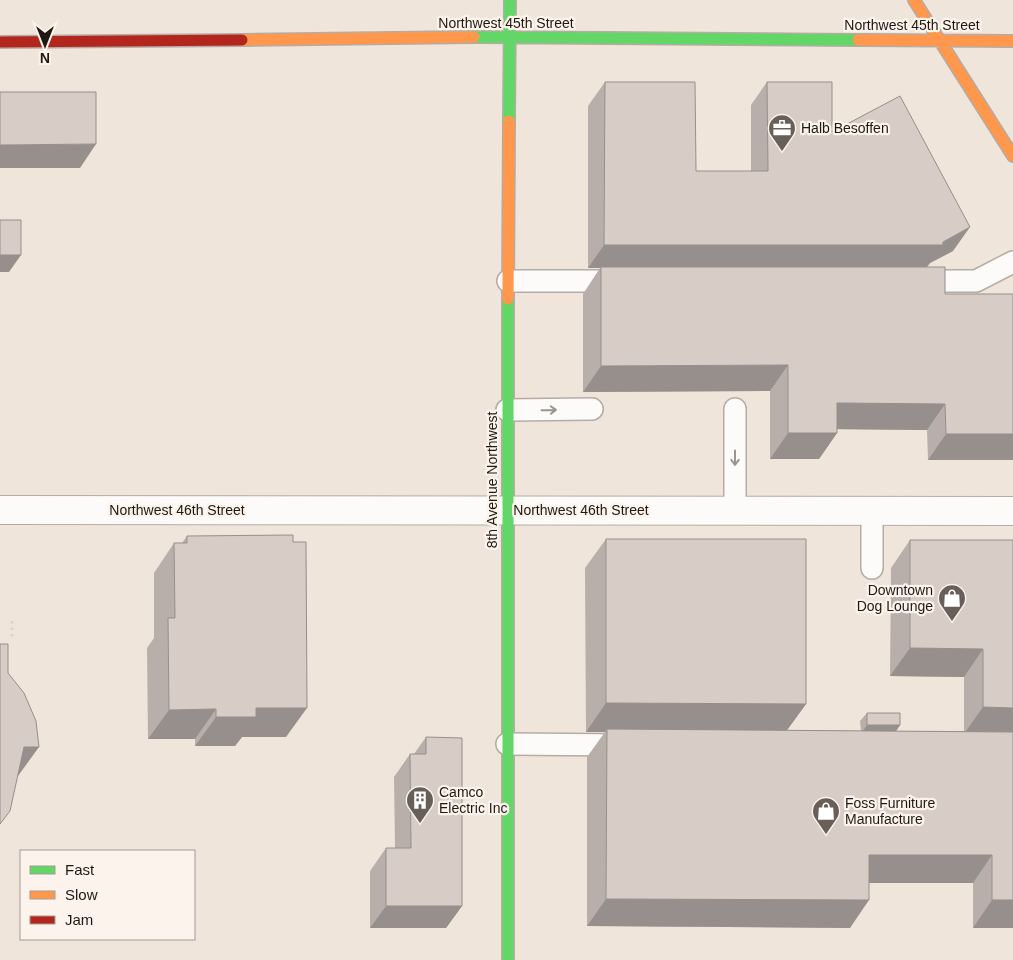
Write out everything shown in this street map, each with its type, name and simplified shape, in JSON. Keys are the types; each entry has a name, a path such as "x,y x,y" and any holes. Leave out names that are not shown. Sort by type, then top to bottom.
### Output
{"main road":[{"name":"8th Avenue Northwest","path":"508,960 506,509 510,0"},
{"path":"914,0 1013,156"},
{"name":"Northwest 45th Street","path":"0,42 509,37 1013,41"}],"street":[{"name":"Northwest 46th Street","path":"0,510 1013,511"}],"lane":[{"path":"899,281 976,281 1013,262"},
{"path":"508,281 636,281"},
{"path":"507,410 592,409"},
{"path":"736,409 736,511"},
{"path":"872,511 872,568"},
{"path":"507,744 646,745"}],"path":[{"path":"12,621 12,639"}],"building":[{"path":"605,82 695,82 696,171 768,171 767,82 832,82 832,132 900,96 970,227 943,242 943,245 604,245"},
{"path":"0,92 96,92 96,144 0,145"},
{"path":"0,220 21,220 21,255 0,255"},
{"path":"601,267 945,267 945,294 1013,294 1013,434 946,434 945,404 837,403 837,433 788,433 788,365 601,366"},
{"path":"293,535 293,542 306,542 307,708 256,708 256,717 216,717 216,709 169,710 168,618 175,618 174,543 187,543 187,536"},
{"path":"606,539 806,539 806,704 606,703"},
{"name":"Downtown Dog Lounge","path":"910,540 1013,540 1013,708 983,707 983,649 910,648"},
{"path":"0,644 8,644 8,673 24,693 36,721 39,747 24,747 10,811 0,824"},
{"path":"867,713 900,713 900,725 867,725"},
{"path":"607,729 1013,732 1013,900 992,900 992,855 869,855 869,900 606,899"},
{"path":"426,737 462,738 462,906 386,906 386,848 411,848 410,754 426,754"}],"traffic: fast":[{"path":"509,121 510,0"},
{"path":"474,37 858,40"},
{"path":"508,299 508,960"}],"traffic: slow":[{"path":"914,0 1013,156"},
{"path":"242,40 474,37"},
{"path":"858,40 1013,41"},
{"path":"508,299 509,121"}],"traffic: jam":[{"path":"0,42 242,40"}],"place":[{"name":"Halb Besoffen","path":"782,152"},
{"name":"Downtown Dog Lounge","path":"952,622"},
{"name":"Camco Electric Inc","path":"420,824"},
{"name":"Foss Furniture Manufacture","path":"826,835"}]}
